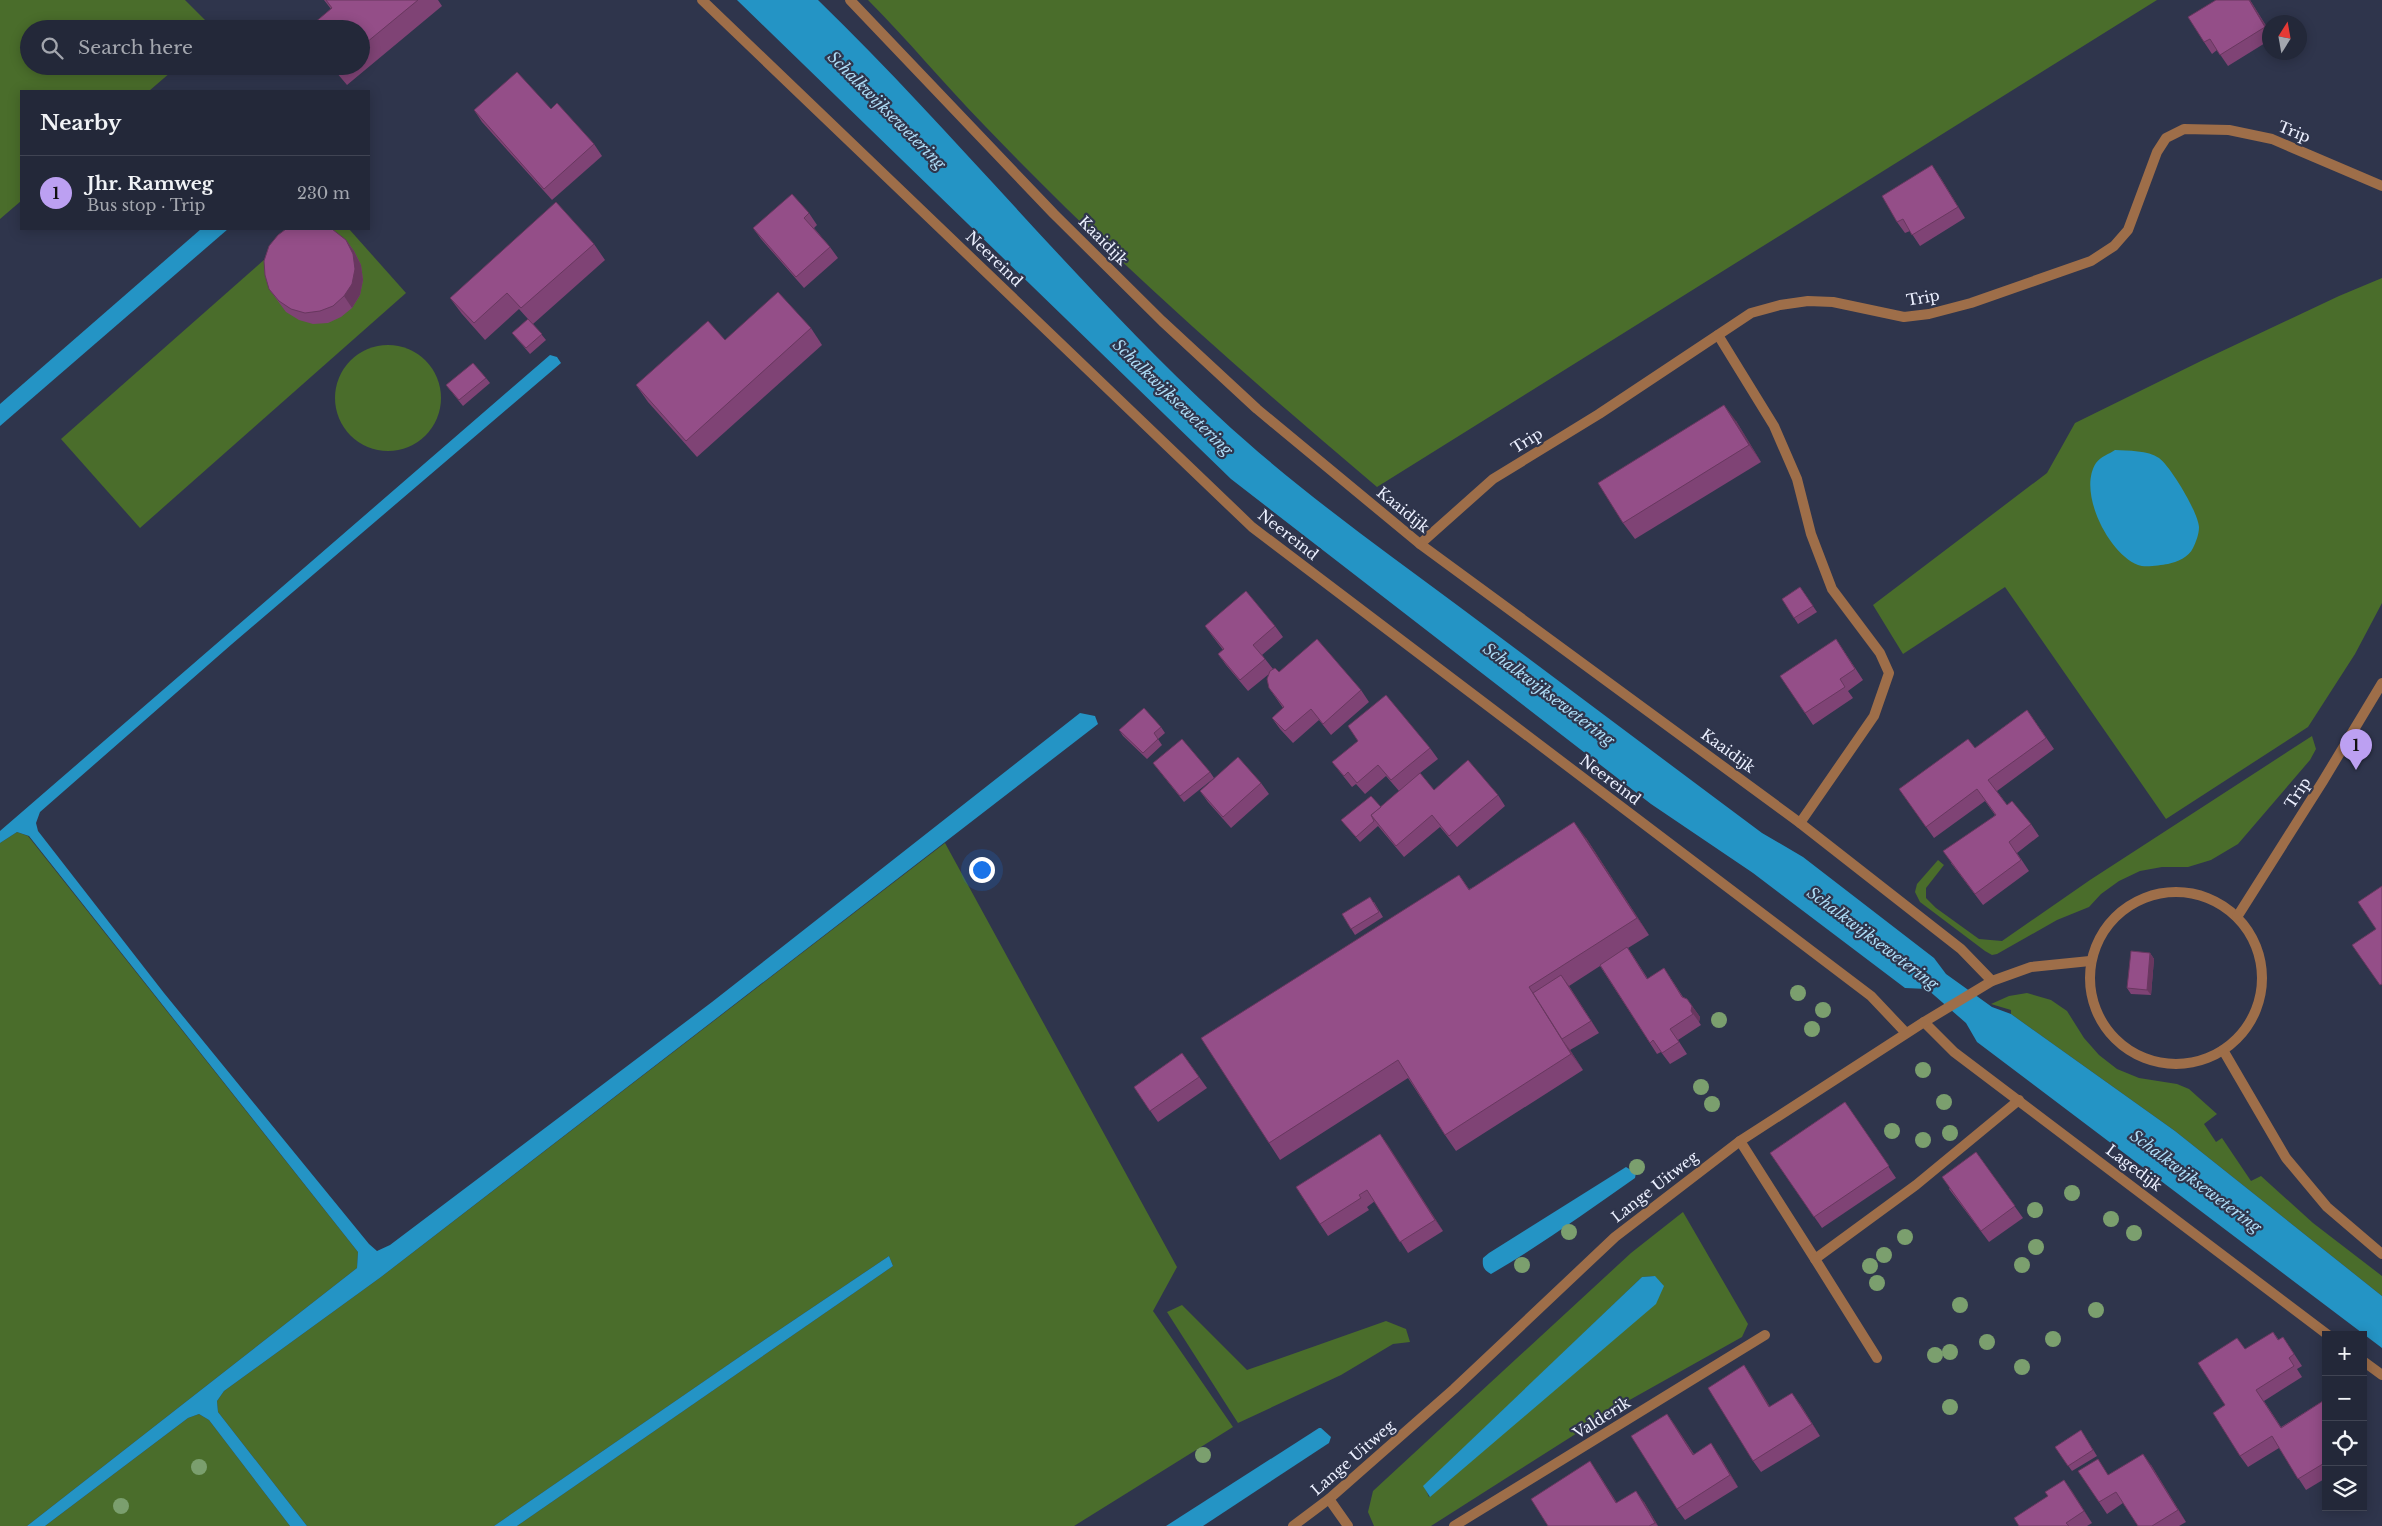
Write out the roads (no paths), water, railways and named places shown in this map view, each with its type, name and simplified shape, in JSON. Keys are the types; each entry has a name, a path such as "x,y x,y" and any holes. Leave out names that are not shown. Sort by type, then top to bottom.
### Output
{"street":[{"name":"Neereind","path":"702,0 1252,527 1871,996 1906,1033"},
{"name":"Kaaidijk","path":"850,0 1054,214 1162,321 1257,409 1420,544 1800,823 1962,949 1992,981"},
{"name":"Trip","path":"1420,544 1493,479 1599,414 1751,313 1780,305 1808,301 1833,302 1904,317 1929,314 1971,303 2092,261 2114,246 2128,230 2157,152 2166,138 2184,129 2229,130 2272,139 2382,186"},
{"path":"1718,335 1774,426 1797,479 1811,534 1832,589 1880,653 1889,673 1874,716 1800,823"},
{"name":"Trip","path":"2237,917 2382,683"},
{"path":"2190,892 2218,903 2237,917 2249,931 2260,959 2260,997 2245,1031 2223,1050 2206,1060 2177,1065 2148,1061 2121,1046 2102,1025 2091,997 2090,961 2108,922 2130,904 2159,893 2190,892"},
{"name":"Lange Uitweg","path":"1293,1526 1329,1499 1454,1389 1614,1237 1740,1140 1906,1033 1992,981 2031,968 2090,961"},
{"name":"Lagedijk","path":"1924,1022 1954,1052 2323,1331"},
{"path":"2223,1050 2286,1158 2327,1207 2382,1254"},
{"path":"1816,1258 1916,1185 2019,1100"},
{"path":"1740,1140 1816,1258 1877,1358"},
{"name":"Valderik","path":"1454,1526 1765,1335"},
{"path":"2367,1364 2382,1375"},
{"path":"1329,1499 1348,1526"}],"water":[{"name":"Schalkwijksewetering","path":"737,0 818,0 919,103 1115,315 1218,416 1275,466 1396,560 1762,833 1803,857 1934,958 1946,974 1992,1007 2011,1014 2175,1131 2382,1296 2382,1348 2367,1337 2367,1331 2360,1331 1977,1042 1966,1023 1927,989 1905,988 1753,873 1651,804 1231,479"},
{"path":"200,230 227,230 0,426 0,404"},
{"path":"550,355 557,357 561,363 232,644 40,812 36,823 38,831 164,993 369,1244 377,1251 390,1245 712,1002 1080,713 1095,716 1098,724 381,1277 224,1391 217,1401 218,1412 307,1526 290,1526 209,1420 199,1414 188,1418 45,1526 27,1526 357,1268 358,1252 29,836 17,832 0,843 0,831"},
{"path":"2115,450 2138,451 2154,455 2164,463 2177,480 2194,511 2199,527 2194,546 2186,556 2168,564 2141,566 2127,559 2107,536 2093,505 2090,490 2091,475 2096,463 2102,457"},
{"path":"1626,1167 1636,1173 1635,1178 1510,1263 1491,1274 1485,1270 1483,1258 1489,1253"},
{"path":"889,1256 893,1266 517,1526 494,1526 748,1351"},
{"path":"1655,1276 1664,1286 1656,1304 1430,1497 1423,1486 1642,1277"},
{"path":"1319,1428 1331,1437 1329,1443 1203,1526 1166,1526"}],"place":[{"name":"Jhr. Ramweg","path":"2356,770"}]}
